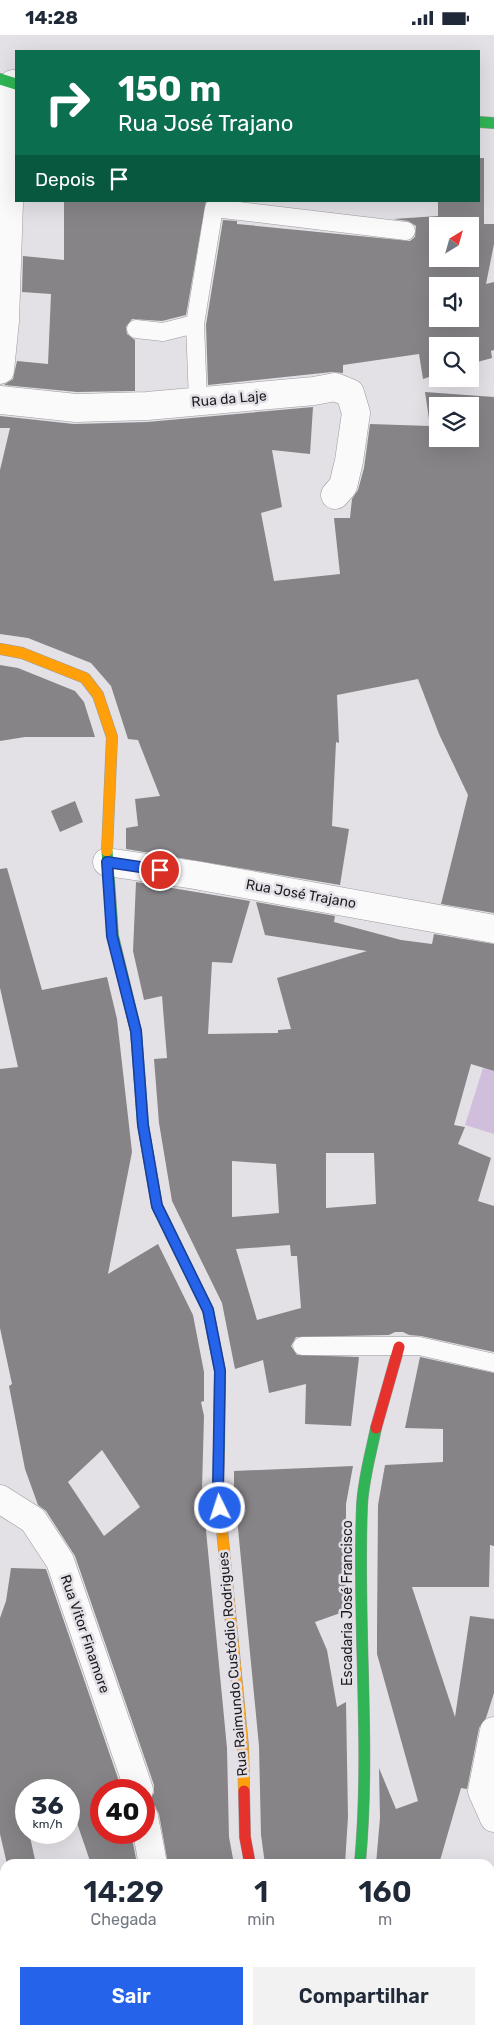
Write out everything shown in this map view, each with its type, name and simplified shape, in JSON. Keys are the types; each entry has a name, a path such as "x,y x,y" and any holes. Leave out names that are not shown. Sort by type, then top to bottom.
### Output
{"street":[{"path":"0,370 5,321 10,82"},
{"path":"480,121 494,123"},
{"name":"Rua da Laje","path":"0,400 76,408 198,401 314,391 335,387 350,393 356,413 351,451 343,486 335,495"},
{"name":"Rua Raimundo Custódio Rodrigues","path":"0,649 22,653 85,678 98,695 112,737 107,862 112,936 136,1031 143,1125 157,1206 208,1310 220,1371 218,1488 243,1747 245,1837 249,1859"},
{"name":"Rua José Trajano","path":"107,862 195,875 494,929"},
{"name":"Escadaria José Francisco","path":"360,1859 364,1818 361,1633 362,1504 376,1426 399,1347"},
{"name":"Rua Vitor Finamore","path":"0,1499 33,1520 60,1561 135,1779"},
{"path":"494,1731 482,1791 494,1818"},
{"path":"149,1844 152,1859"}],"lane":[{"path":"198,401 195,324 214,208 237,206 406,231"},
{"path":"136,329 163,331 195,324"},
{"path":"302,1345 419,1346 494,1363"}],"shaded area":[{"path":"483,1068 494,1071 494,1134 465,1125"}],"building":[{"path":"480,158 484,158 484,224 494,224 494,244 486,284 494,282 494,350 491,351 492,358 479,362 479,337 429,337 429,377 423,379 419,354 343,365 343,373 332,372 208,385 206,325 223,220 237,221 237,224 410,241 415,237 416,226 408,221 393,219 438,216 438,202 480,202"},
{"path":"64,202 206,202 186,315 162,321 132,319 126,327 127,334 135,340 135,391 77,392 4,385 13,379 17,361 48,364 51,294 22,292 23,256 64,260"},
{"path":"425,392 494,397 494,913 441,904 468,795 439,734 418,679 337,695 339,743 336,742 332,826 349,829 340,885 126,849 126,828 138,826 135,799 160,796 138,740 128,739 111,686 91,663 28,638 0,634 0,470 10,428 0,428 0,416 74,424 147,422 313,407 310,454 272,450 282,507 261,513 274,581 340,574 334,518 350,518 352,499 358,490 364,468 370,424 429,426 429,447 479,447 479,397 429,397 429,419"},
{"path":"0,665 18,668 75,691 84,702 95,737 25,737 0,741"},
{"path":"75,801 83,822 60,832 51,811"},
{"path":"7,868 42,990 107,977 117,1019 132,1152 108,1274 158,1244 193,1315 204,1372 204,1401 201,1402 204,1416 202,1489 227,1748 229,1837 233,1859 167,1859 159,1814 155,1806 155,1779 152,1779 75,1556 46,1511 38,1505 25,1469 9,1386 12,1384 0,1328 0,1069 18,1067 0,988 0,869","holes":["102,1450 140,1507 104,1536 68,1482"]},
{"path":"136,882 250,901 232,963 212,962 208,1034 278,1033 278,1030 291,1029 277,978 367,951 265,935 256,902 335,916 334,922 401,940 432,944 434,934 494,944 494,1071 471,1064 454,1125 465,1127 458,1144 491,1158 478,1201 494,1206 494,1352 409,1335 403,1332 395,1332 389,1335 296,1337 291,1346 297,1355 359,1357 351,1426 305,1424 306,1384 269,1393 263,1360 235,1369 222,1303 172,1201 159,1123 154,1059 167,1058 162,996 144,1000 133,951","holes":["326,1153 374,1153 376,1204 326,1208","232,1161 276,1164 279,1213 232,1217","290,1245 291,1256 297,1256 301,1308 257,1320 236,1249"]},
{"path":"420,1357 494,1373 494,1546 490,1545 489,1587 412,1587 455,1717 470,1616 494,1619 494,1693 486,1718 479,1728 467,1789 461,1788 440,1859 376,1859 380,1818 379,1768 396,1809 418,1801 377,1654 378,1505 385,1465 443,1462 443,1429 405,1428"},
{"path":"353,1466 346,1504 346,1611 315,1622 327,1650 337,1707 346,1702 348,1817 345,1859 264,1859 261,1835 259,1746 234,1471"},
{"path":"11,1568 46,1569 118,1779 90,1779 90,1844 133,1844 136,1859 89,1859 80,1832 80,1779 15,1779 15,1844 32,1844 35,1859 6,1859 0,1834 0,1618 6,1601"}],"traffic: fast":[{"path":"0,79 15,84"},
{"path":"480,122 494,123"},
{"path":"107,851 113,936 136,1031 143,1125 157,1206 208,1310 220,1371 219,1451"},
{"path":"360,1859 364,1774 361,1595 362,1506 376,1428"}],"traffic: slow":[{"path":"0,649 22,653 85,678 98,695 112,737 107,851"},
{"path":"219,1451 218,1488 243,1747 244,1791"}],"traffic: jam":[{"path":"376,1428 399,1347"},
{"path":"244,1791 245,1837 249,1859"}],"route":[{"path":"160,870 107,862 112,936 136,1031 143,1125 157,1206 208,1310 220,1371 218,1488 220,1508"}]}
